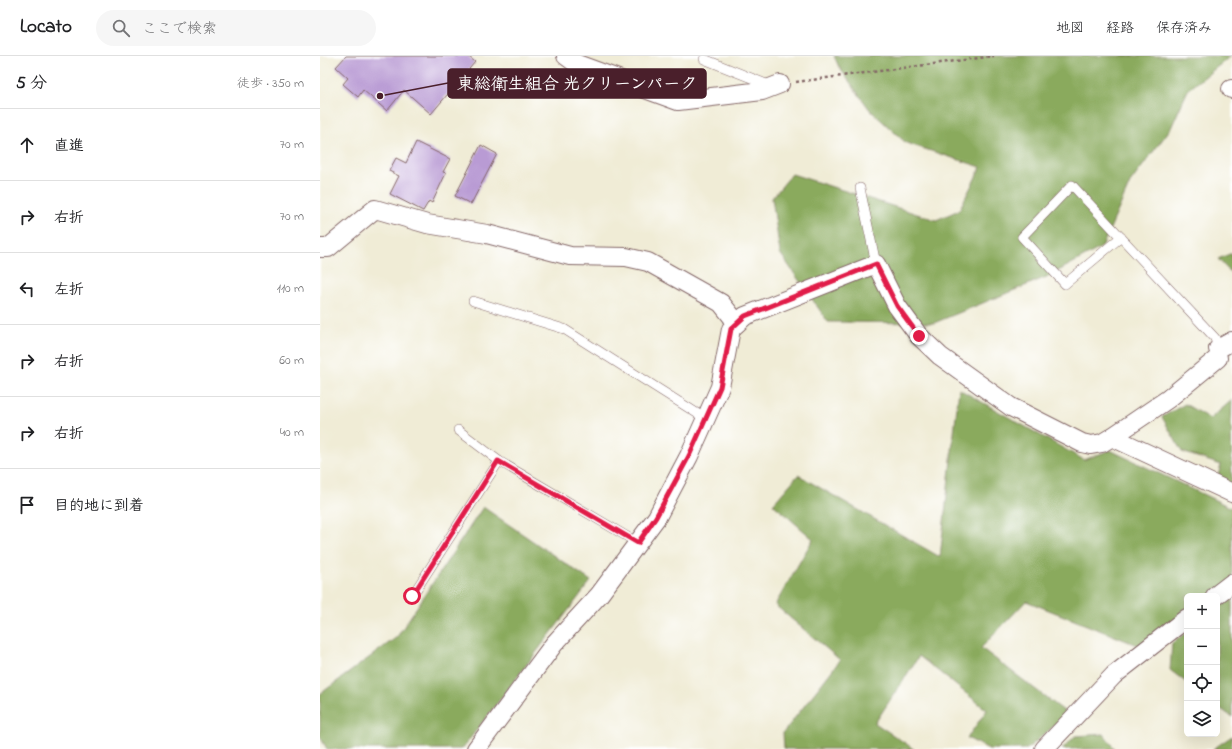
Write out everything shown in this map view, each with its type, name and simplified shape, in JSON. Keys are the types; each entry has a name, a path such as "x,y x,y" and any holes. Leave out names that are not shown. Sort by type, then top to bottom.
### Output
{"street":[{"path":"566,56 577,64 678,100 762,91 777,86"},
{"path":"320,248 328,248 375,209 427,224 487,234 570,256 626,257 648,262 721,303 737,323"},
{"path":"476,749 554,644 599,595 638,543 660,510 689,456 720,387 731,329 745,316 876,264 897,306 919,336 940,356 1011,407 1082,443 1091,445 1112,437 1168,399 1223,349"},
{"path":"1112,437 1232,493"},
{"path":"1219,593 1232,582"},
{"path":"1044,749 1114,675 1184,620"}],"lane":[{"path":"704,59 777,86"},
{"path":"1121,237 1065,284 1022,238 1072,186 1121,237 1215,338 1223,349"},
{"path":"860,188 876,264"},
{"path":"473,301 564,329 706,419"},
{"path":"458,430 498,461 638,543"},
{"path":"412,596 498,461"}],"path":[{"path":"777,86 994,56"}],"green space":[{"path":"834,56 1231,56 1188,90 1171,128 1130,183 1102,247 1049,276 934,323 828,322 780,253 772,198 792,174 936,220 959,210 981,167 906,143 870,110 839,67"},
{"path":"1232,253 1232,274 1218,259"},
{"path":"959,389 1084,460 1110,450 1232,508 1232,580 1217,593 1184,593 1184,619 1147,649 1026,601 981,648 1068,714 1027,749 989,749 967,738 987,710 919,656 875,723 914,749 784,749 783,733 840,660 775,605 813,539 773,504 798,475 940,557"},
{"path":"1232,400 1232,486 1217,479 1221,465 1182,452 1162,417 1185,404 1210,419"},
{"path":"483,507 591,581 462,749 327,749 320,737 320,694 397,637"},
{"path":"1232,598 1232,717 1220,708 1220,607"},
{"path":"1184,634 1184,681 1170,670 1172,643"},
{"path":"1104,734 1115,749 1062,749 1075,736"},
{"path":"1232,736 1232,749 1213,749"}],"building":[{"path":"346,56 468,56 475,62 431,114 404,90 387,111 363,90 358,97 343,84 348,78 336,67"},
{"path":"416,142 450,159 443,172 446,173 432,203 429,201 423,211 390,194 399,176 389,171 396,158 406,163"},
{"path":"481,145 497,154 471,204 455,196"}],"place":[{"name":"東総衛生組合 光クリーンパーク","path":"380,96"}],"route":[{"path":"412,596 498,461 596,520 638,543 656,517 689,456 720,387 731,329 745,316 876,264 897,306 919,336"}]}
